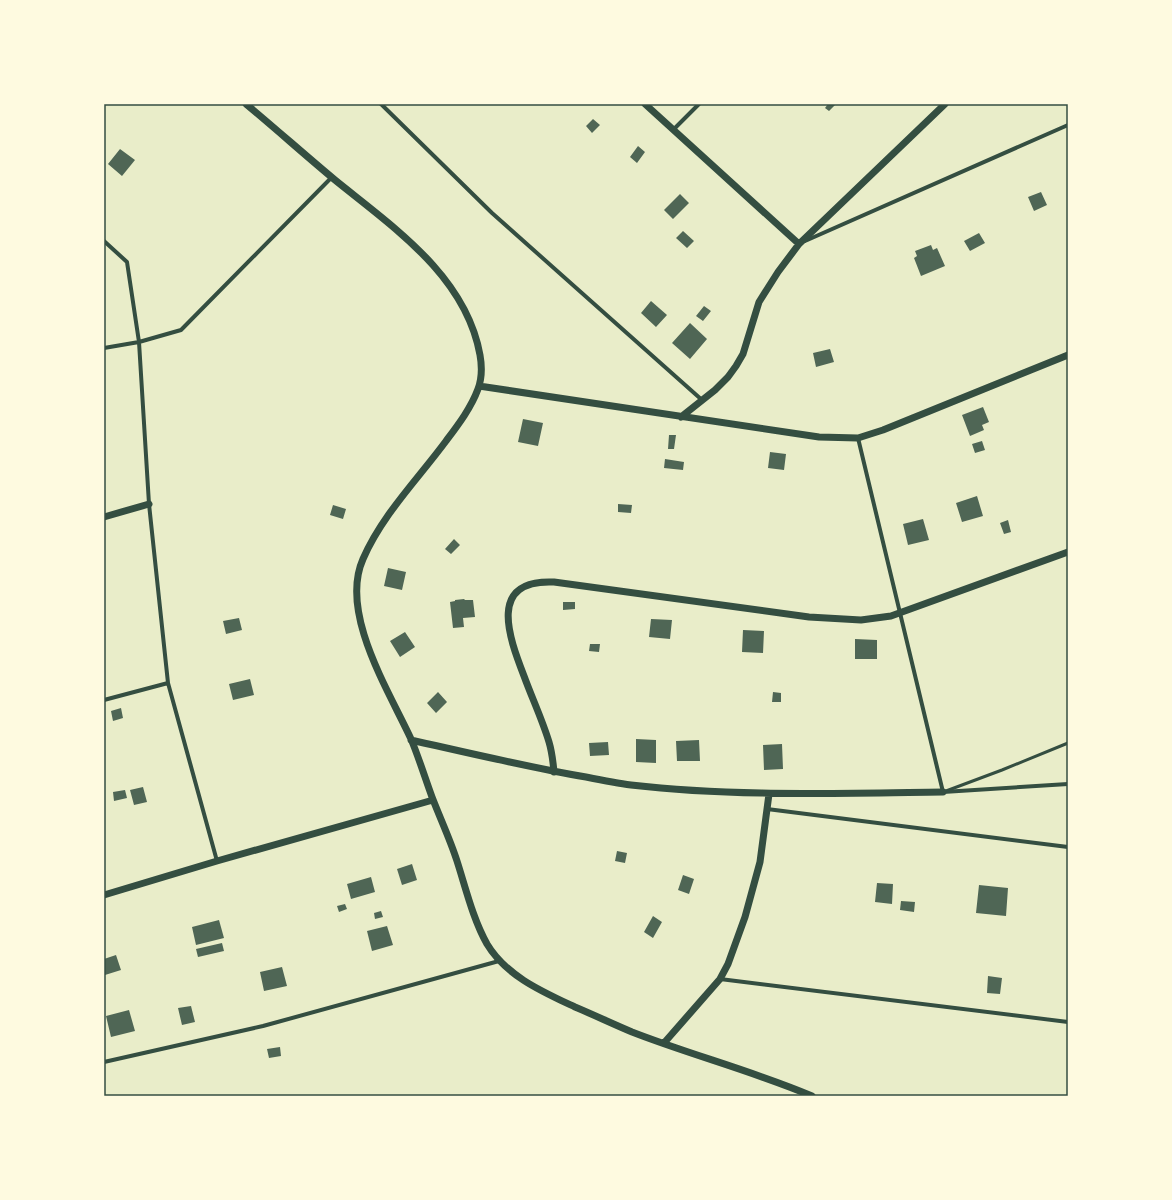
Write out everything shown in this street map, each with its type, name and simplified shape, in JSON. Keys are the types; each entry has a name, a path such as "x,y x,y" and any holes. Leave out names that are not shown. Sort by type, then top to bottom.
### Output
{"street":[{"path":"246,104 413,245 451,287 466,313 475,334 482,370 479,386 471,404 460,422 392,510 373,540 362,562 357,582 359,608 365,638 377,669 411,740 454,852 479,929 488,946 499,961 514,974 559,999 632,1032 781,1083 812,1096"},
{"path":"381,104 492,213 702,400"},
{"path":"645,104 799,244"},
{"path":"673,130 699,104"},
{"path":"681,417 724,381 736,366 743,354 759,302 778,272 799,244 945,104"},
{"path":"799,244 1068,125"},
{"path":"104,348 139,342 181,330 332,177"},
{"path":"104,241 127,262 139,342 149,504 168,683 217,861"},
{"path":"479,386 819,438 858,438 883,430 1068,356"},
{"path":"858,438 943,792"},
{"path":"104,517 149,504"},
{"path":"554,772 553,754 549,741 521,668 508,625 507,614 509,604 514,595 521,588 532,583 542,581 554,582 835,620 877,619 900,613 1068,552"},
{"path":"104,700 168,683"},
{"path":"411,740 554,772 651,787 710,792 769,794 943,792 1068,784"},
{"path":"664,1043 720,979 733,952 749,904 760,862 769,794"},
{"path":"104,895 217,861 433,800"},
{"path":"768,809 1068,847"},
{"path":"104,1062 263,1026 499,961"},
{"path":"720,979 1068,1022"}],"lane":[{"path":"943,792 1068,743"}],"building":[{"path":"828,104 836,104 829,111 825,108"},
{"path":"593,119 600,125 592,133 586,126"},
{"path":"638,146 645,152 637,163 630,157"},
{"path":"120,149 135,160 122,176 108,164"},
{"path":"1041,192 1047,205 1034,211 1028,197"},
{"path":"680,194 689,203 673,219 664,210"},
{"path":"683,231 694,241 687,248 676,238"},
{"path":"979,233 985,243 970,251 964,241"},
{"path":"931,245 933,250 937,248 945,266 921,276 914,258 917,256 915,251"},
{"path":"651,301 667,315 656,327 641,313"},
{"path":"704,306 711,311 703,321 696,316"},
{"path":"690,323 707,339 690,359 672,343"},
{"path":"830,349 834,362 816,367 813,353"},
{"path":"983,407 989,422 982,425 984,430 970,436 962,415"},
{"path":"523,419 543,423 538,446 518,442"},
{"path":"669,435 676,435 674,449 668,449"},
{"path":"982,441 985,450 975,453 972,444"},
{"path":"770,452 786,454 784,470 768,468"},
{"path":"665,459 684,462 683,470 664,468"},
{"path":"977,496 983,516 962,522 956,503"},
{"path":"618,504 632,505 631,513 618,512"},
{"path":"333,505 346,509 343,519 330,515"},
{"path":"923,519 929,540 908,545 903,524"},
{"path":"1008,520 1011,532 1004,534 1000,523"},
{"path":"454,539 460,545 451,554 445,549"},
{"path":"388,568 406,572 402,590 384,586"},
{"path":"464,599 473,600 475,617 463,618 464,627 453,628 450,602"},
{"path":"563,602 575,602 575,609 563,610"},
{"path":"239,618 242,630 226,634 223,621"},
{"path":"651,619 672,620 670,639 649,637"},
{"path":"743,630 764,631 763,653 742,652"},
{"path":"405,632 415,647 400,657 390,641"},
{"path":"855,639 877,640 877,659 855,659"},
{"path":"590,644 600,644 599,652 589,651"},
{"path":"250,679 254,695 233,700 229,684"},
{"path":"438,692 447,702 436,713 427,703"},
{"path":"773,692 781,693 781,702 772,702"},
{"path":"121,708 123,718 113,721 111,711"},
{"path":"636,739 656,740 656,763 636,762"},
{"path":"699,740 700,761 677,761 676,741"},
{"path":"608,742 609,755 590,756 589,743"},
{"path":"782,744 783,769 764,770 763,745"},
{"path":"143,787 147,802 134,805 130,790"},
{"path":"125,790 127,798 114,801 113,792"},
{"path":"617,851 627,853 625,863 615,861"},
{"path":"412,864 417,880 402,885 397,869"},
{"path":"683,875 694,879 689,894 678,890"},
{"path":"371,877 375,892 351,899 347,884"},
{"path":"877,883 893,884 892,904 875,902"},
{"path":"979,885 1008,888 1006,916 976,913"},
{"path":"901,901 915,902 914,912 900,910"},
{"path":"345,904 347,909 339,912 337,906"},
{"path":"381,911 383,917 375,919 374,913"},
{"path":"653,916 662,922 653,938 644,932"},
{"path":"219,920 224,938 196,945 192,927"},
{"path":"387,926 393,945 372,951 367,931"},
{"path":"222,943 224,951 198,957 196,949"},
{"path":"116,955 121,970 105,975 104,959"},
{"path":"282,967 287,986 264,991 260,972"},
{"path":"988,976 1002,978 1000,994 987,993"},
{"path":"191,1006 195,1022 182,1025 178,1008"},
{"path":"129,1010 135,1031 111,1037 106,1016"},
{"path":"280,1047 281,1056 269,1058 267,1049"}]}
